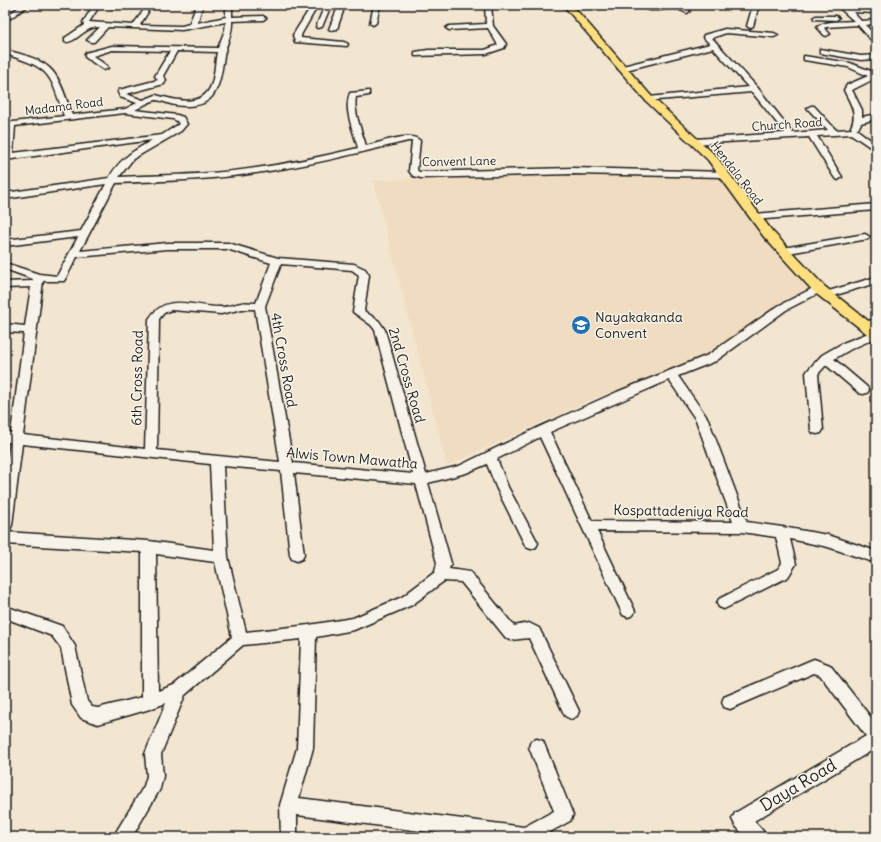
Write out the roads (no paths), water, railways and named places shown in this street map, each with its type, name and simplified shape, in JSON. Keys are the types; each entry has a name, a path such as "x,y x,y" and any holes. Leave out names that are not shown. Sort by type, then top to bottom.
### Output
{"main road":[{"name":"Hendala Road","path":"567,5 649,99 712,158 755,217 783,251 822,292 876,334"}],"street":[{"path":"5,20 26,5"},
{"path":"94,5 86,22 91,24 182,28 228,19 263,18"},
{"path":"192,27 200,5"},
{"path":"125,112 156,97 166,102 181,103 206,99 211,94 218,76 222,50 229,24 229,5"},
{"path":"315,5 298,35 298,40 344,44"},
{"path":"319,27 328,5"},
{"path":"333,29 342,5"},
{"path":"373,23 377,5"},
{"path":"418,54 428,52 486,52 501,46 502,44 490,26 488,5"},
{"path":"642,5 651,8 684,9 687,11"},
{"path":"750,26 756,5"},
{"path":"838,5 847,10 876,40"},
{"path":"847,10 876,11"},
{"path":"135,27 145,12"},
{"path":"816,18 876,22"},
{"path":"826,34 820,27 857,21"},
{"path":"68,40 91,24"},
{"path":"91,40 106,25"},
{"path":"449,28 490,26"},
{"path":"774,35 722,32 707,37 754,89 791,136"},
{"path":"622,69 715,46"},
{"path":"104,68 88,55 112,48 222,50"},
{"path":"144,102 123,95 122,92 162,82 159,76 174,50"},
{"path":"5,52 34,60 48,69 55,78 68,118"},
{"path":"824,52 861,58 876,57"},
{"path":"807,58 850,65 875,75"},
{"path":"875,75 850,87 848,90 858,110 858,122 853,131 876,148"},
{"path":"649,99 754,89"},
{"path":"363,149 351,98 353,95 366,93"},
{"path":"811,108 835,133"},
{"path":"5,285 37,280 60,279 117,172 130,157 178,129 183,124 180,119 174,116 125,112"},
{"name":"Madama Road","path":"8,125 125,112"},
{"path":"858,122 876,116"},
{"path":"8,125 7,157 164,136"},
{"name":"Church Road","path":"695,142 853,131"},
{"path":"812,135 838,177"},
{"name":"Convent Lane","path":"5,196 113,180 189,177 255,171 315,161 408,138 416,141 413,171 416,174 421,175 573,171 723,174"},
{"path":"755,217 876,207"},
{"path":"5,243 85,233"},
{"path":"783,251 864,237"},
{"path":"74,254 167,246 228,246 277,261"},
{"name":"2nd Cross Road","path":"277,261 354,267 361,271 364,275 358,312 375,323 380,330 421,480"},
{"name":"4th Cross Road","path":"277,261 260,306 287,467 297,555"},
{"path":"5,266 37,280"},
{"path":"5,525 11,438 30,330 37,280"},
{"name":"Alwis Town Mawatha","path":"11,438 151,454 421,480 462,470 543,430 621,395 712,358 782,308 822,292 876,280"},
{"name":"6th Cross Road","path":"151,454 154,319 160,311 169,306 221,310 242,306 260,306"},
{"path":"865,326 876,323"},
{"path":"5,328 30,330"},
{"path":"817,430 812,373 826,358 847,346 876,334"},
{"path":"826,358 863,390"},
{"path":"671,374 702,419 742,527"},
{"path":"543,430 628,611"},
{"path":"490,457 502,487 531,544"},
{"path":"216,460 221,557 240,639"},
{"path":"5,612 58,631 68,646 80,704 87,713 98,716 150,702 179,690 240,639 309,632 354,624 407,601 441,575 444,563 421,480"},
{"name":"Kospattadeniya Road","path":"588,526 742,527 782,532 828,542 876,557"},
{"path":"724,603 783,573 789,564 782,532"},
{"path":"5,538 149,547 221,557"},
{"path":"149,547 150,702"},
{"path":"441,575 464,576 511,633 529,630 534,633 571,710"},
{"path":"290,837 288,834 288,805 305,748 309,632"},
{"path":"730,702 814,666 820,667 825,670 876,738"},
{"path":"122,837 152,789 155,776 153,754 179,690"},
{"name":"Daya Road","path":"757,837 741,819 876,738"},
{"path":"288,805 525,836 564,815 538,747"}],"place":[{"name":"Nayakakanda Convent","path":"581,325"}]}
